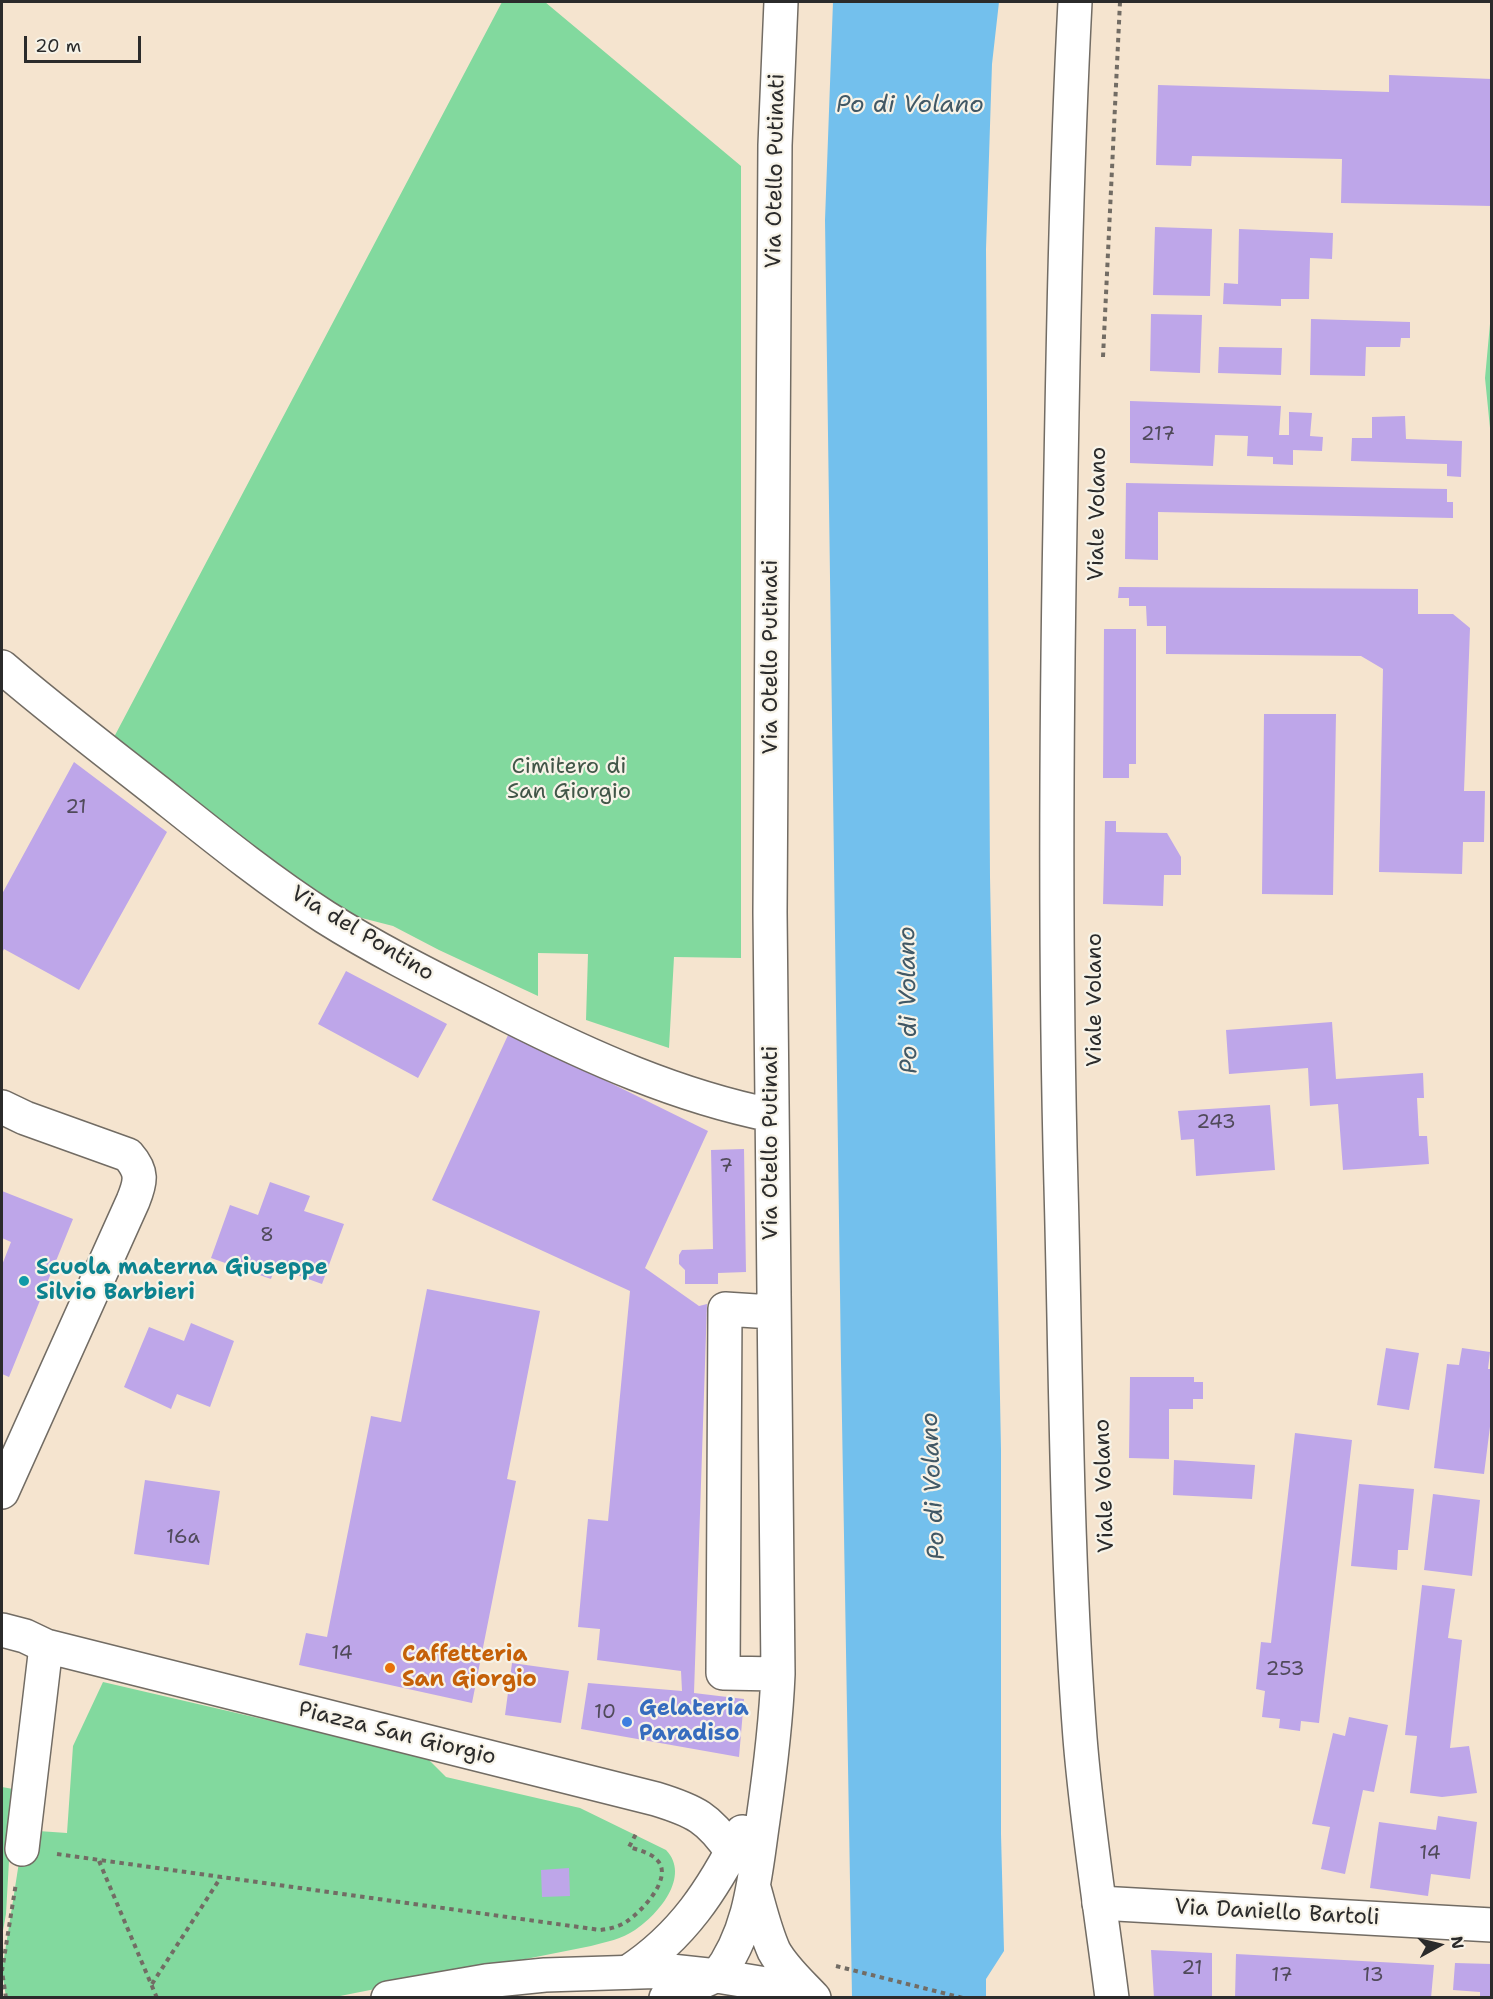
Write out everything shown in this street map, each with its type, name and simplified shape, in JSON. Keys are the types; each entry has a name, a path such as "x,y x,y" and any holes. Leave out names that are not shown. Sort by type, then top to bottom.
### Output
{"street":[{"name":"Via Otello Putinati","path":"717,1976 729,1960 747,1915 771,1761 778,1674 772,1312 770,900 775,145 781,2"},
{"name":"Viale Volano","path":"1075,2 1069,112 1062,425 1056,789 1056,984 1072,1599 1081,1741 1112,1998"},
{"name":"Via del Pontino","path":"2,668 246,861 326,917 428,975 558,1040 632,1073 691,1095 771,1115"},
{"path":"2,1107 25,1118 128,1155 137,1165 140,1175 139,1186 133,1201 2,1492"},
{"path":"772,1312 725,1309 723,1673 778,1674"},
{"name":"Piazza San Giorgio","path":"22,1849 18,1632 656,1798 701,1817 711,1825 732,1852"},
{"name":"Via Otello Putinati","path":"577,1998 628,1972 663,1947 691,1917 732,1852 752,1812 771,1761"},
{"name":"Via Otello Putinati","path":"753,1884 764,1925 775,1952 788,1971 813,1998"},
{"name":"Via Daniello Bartoli","path":"1100,1903 1491,1925"},
{"path":"388,1998 486,1981 545,1975 671,1971 765,1984 813,1998"},
{"path":"666,1998 717,1976"}],"path":[{"path":"1102,368 1120,2"},
{"path":"6,1998 3,1971 22,1849 593,1930 609,1929 626,1922 645,1906 660,1882 662,1874 659,1862 654,1857 629,1847 656,1798"},
{"path":"98,1860 157,1998"},
{"path":"151,1984 221,1877"},
{"path":"842,1968 963,1998"}],"green space":[{"name":"Cimitero di San Giorgio","path":"502,2 545,2 741,166 741,958 674,957 669,1048 586,1020 588,954 538,953 538,996 393,926 354,916 244,842 113,739"},
{"path":"1491,313 1492,438 1485,378"},
{"path":"103,1682 426,1757 446,1777 580,1808 666,1850 673,1860 674,1883 662,1905 644,1923 625,1936 614,1940 335,1997 6,1997 2,1971 24,1830 67,1833 73,1746"},
{"path":"2,1787 13,1789 6,1914 2,1936"}],"water":[{"name":"Po di Volano","path":"833,2 999,2 992,64 986,249 990,877 1001,1450 1001,1834 1004,1951 986,1979 986,1997 852,1997 825,220"}],"building":[{"path":"1389,75 1492,79 1492,206 1341,203 1342,159 1192,156 1191,166 1156,165 1158,85 1389,92"},
{"path":"1155,227 1212,229 1210,296 1153,295"},
{"path":"1239,229 1333,233 1332,259 1310,258 1309,299 1281,299 1281,306 1223,304 1224,283 1238,284"},
{"path":"1151,314 1202,315 1200,373 1150,371"},
{"path":"1311,319 1410,322 1410,338 1401,338 1400,347 1366,347 1365,376 1310,375"},
{"path":"1219,347 1282,348 1281,375 1218,373"},
{"path":"1130,401 1281,406 1279,435 1289,435 1289,412 1312,413 1310,436 1323,437 1322,451 1293,450 1293,465 1273,464 1273,457 1247,456 1248,436 1215,435 1213,466 1130,463"},
{"path":"1405,416 1406,439 1462,441 1461,477 1447,476 1447,464 1351,461 1352,438 1372,438 1372,417"},
{"path":"1126,483 1447,489 1447,502 1453,502 1453,518 1158,512 1158,560 1125,559"},
{"path":"1119,587 1418,589 1418,614 1453,614 1470,628 1464,791 1485,791 1484,842 1463,842 1462,874 1379,872 1383,669 1361,656 1166,654 1166,626 1147,626 1146,606 1129,606 1129,598 1118,598"},
{"path":"1104,629 1136,629 1136,764 1129,764 1129,778 1103,778"},
{"path":"1264,714 1336,714 1333,895 1262,894"},
{"path":"74,762 167,832 79,990 4,949 2,953 2,894"},
{"path":"1105,821 1116,821 1116,832 1167,833 1181,857 1181,875 1164,875 1163,906 1103,904"},
{"path":"346,971 447,1024 418,1078 318,1024"},
{"path":"1332,1022 1336,1079 1423,1073 1424,1098 1417,1098 1419,1136 1427,1136 1429,1164 1343,1170 1338,1104 1310,1106 1308,1068 1229,1074 1226,1030"},
{"path":"509,1033 708,1131 645,1268 699,1306 707,1304 694,1693 744,1699 739,1757 581,1729 588,1683 682,1691 681,1671 597,1660 600,1629 578,1627 588,1519 608,1521 630,1291 432,1200"},
{"path":"1270,1105 1275,1170 1196,1176 1194,1139 1181,1140 1178,1111"},
{"path":"744,1149 746,1272 718,1273 718,1284 685,1284 685,1270 679,1264 679,1255 682,1250 713,1249 711,1150"},
{"path":"270,1182 310,1196 304,1211 344,1224 322,1284 275,1267 271,1279 211,1258 230,1205 258,1215"},
{"name":"Scuola materna Giuseppe Silvio Barbieri","path":"2,1191 73,1219 9,1377 2,1374 2,1265 11,1242 2,1238"},
{"path":"427,1289 540,1311 507,1479 516,1481 472,1703 299,1665 306,1633 327,1637 371,1416 401,1422"},
{"path":"191,1323 234,1341 210,1407 177,1394 171,1409 124,1387 149,1327 184,1341"},
{"path":"1386,1348 1419,1353 1409,1410 1377,1405"},
{"path":"1462,1348 1490,1352 1488,1369 1492,1369 1492,1411 1484,1474 1434,1468 1447,1364 1459,1365"},
{"path":"1130,1377 1194,1377 1194,1382 1203,1382 1203,1399 1193,1399 1193,1409 1169,1409 1169,1459 1129,1458"},
{"path":"1295,1433 1352,1440 1319,1723 1301,1721 1300,1731 1279,1728 1280,1719 1262,1717 1265,1691 1256,1689 1261,1642 1271,1643"},
{"path":"1174,1460 1255,1465 1252,1499 1173,1495"},
{"path":"145,1480 220,1491 209,1565 134,1554"},
{"path":"1359,1484 1414,1489 1408,1550 1398,1550 1397,1570 1351,1566"},
{"path":"1433,1494 1480,1500 1472,1576 1424,1570"},
{"path":"1422,1585 1455,1589 1448,1638 1462,1640 1450,1748 1469,1746 1477,1793 1442,1797 1410,1793 1417,1736 1405,1735"},
{"path":"512,1663 569,1671 561,1723 505,1715"},
{"path":"1349,1717 1388,1725 1374,1792 1363,1790 1345,1874 1321,1869 1330,1827 1312,1824 1333,1733 1345,1736"},
{"path":"1438,1816 1477,1822 1470,1879 1431,1874 1428,1896 1370,1888 1379,1822 1436,1830"},
{"path":"569,1868 570,1896 542,1897 541,1870"},
{"path":"1151,1950 1212,1953 1212,1998 1154,1998"},
{"path":"1236,1954 1434,1965 1431,1998 1235,1998"},
{"path":"1455,1963 1492,1964 1492,1998 1480,1998 1480,1992 1453,1990"}],"place":[{"name":"Scuola materna Giuseppe Silvio Barbieri","path":"24,1281"},
{"name":"Caffetteria San Giorgio","path":"390,1668"},
{"name":"Gelateria Paradiso","path":"627,1722"}]}
